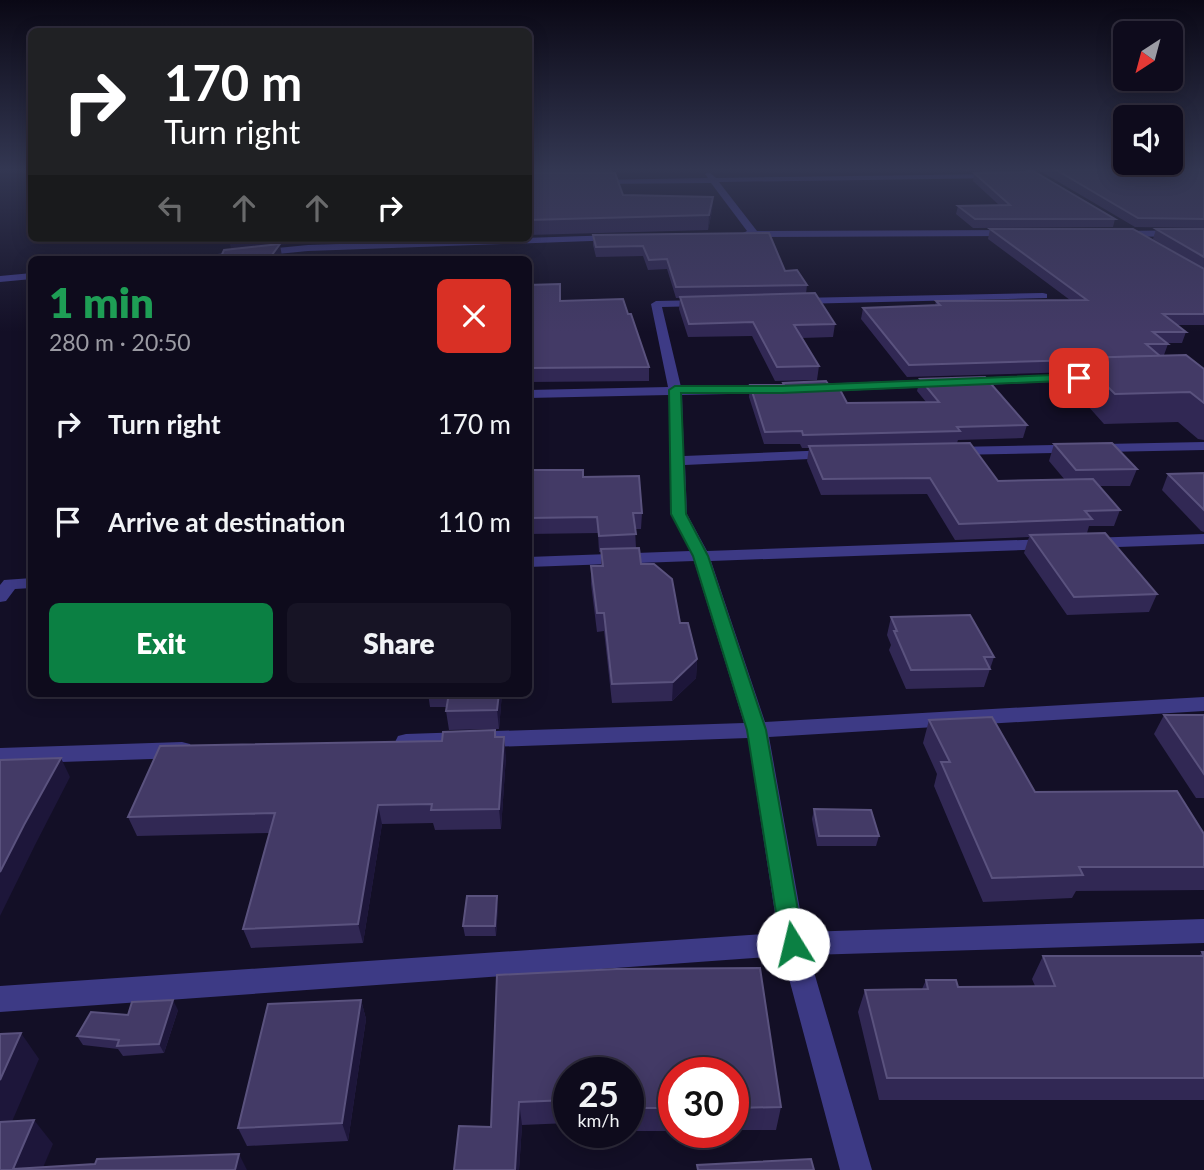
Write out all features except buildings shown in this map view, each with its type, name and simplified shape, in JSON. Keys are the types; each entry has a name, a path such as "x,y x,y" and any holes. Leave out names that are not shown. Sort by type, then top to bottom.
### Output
{"street":[{"path":"746,223 754,234"},
{"path":"1114,223 1157,248"},
{"path":"740,234 1018,233"},
{"path":"1108,234 1204,233"},
{"path":"532,241 629,238"},
{"path":"227,256 308,248 501,242"},
{"path":"0,279 28,276"},
{"path":"780,302 1043,296"},
{"path":"711,303 656,304 675,390 678,514 701,556 757,730 793,944 856,1170"},
{"path":"532,394 789,389 1106,377"},
{"path":"932,452 1204,446"},
{"path":"677,461 850,454"},
{"path":"532,562 1204,539"},
{"path":"0,597 10,584 28,583"},
{"path":"385,743 757,730 1204,704"},
{"path":"0,756 206,749"},
{"path":"0,999 793,944 1204,931"}],"route":[{"path":"793,944 757,730 701,556 678,514 675,390 782,389 1079,378"}]}
